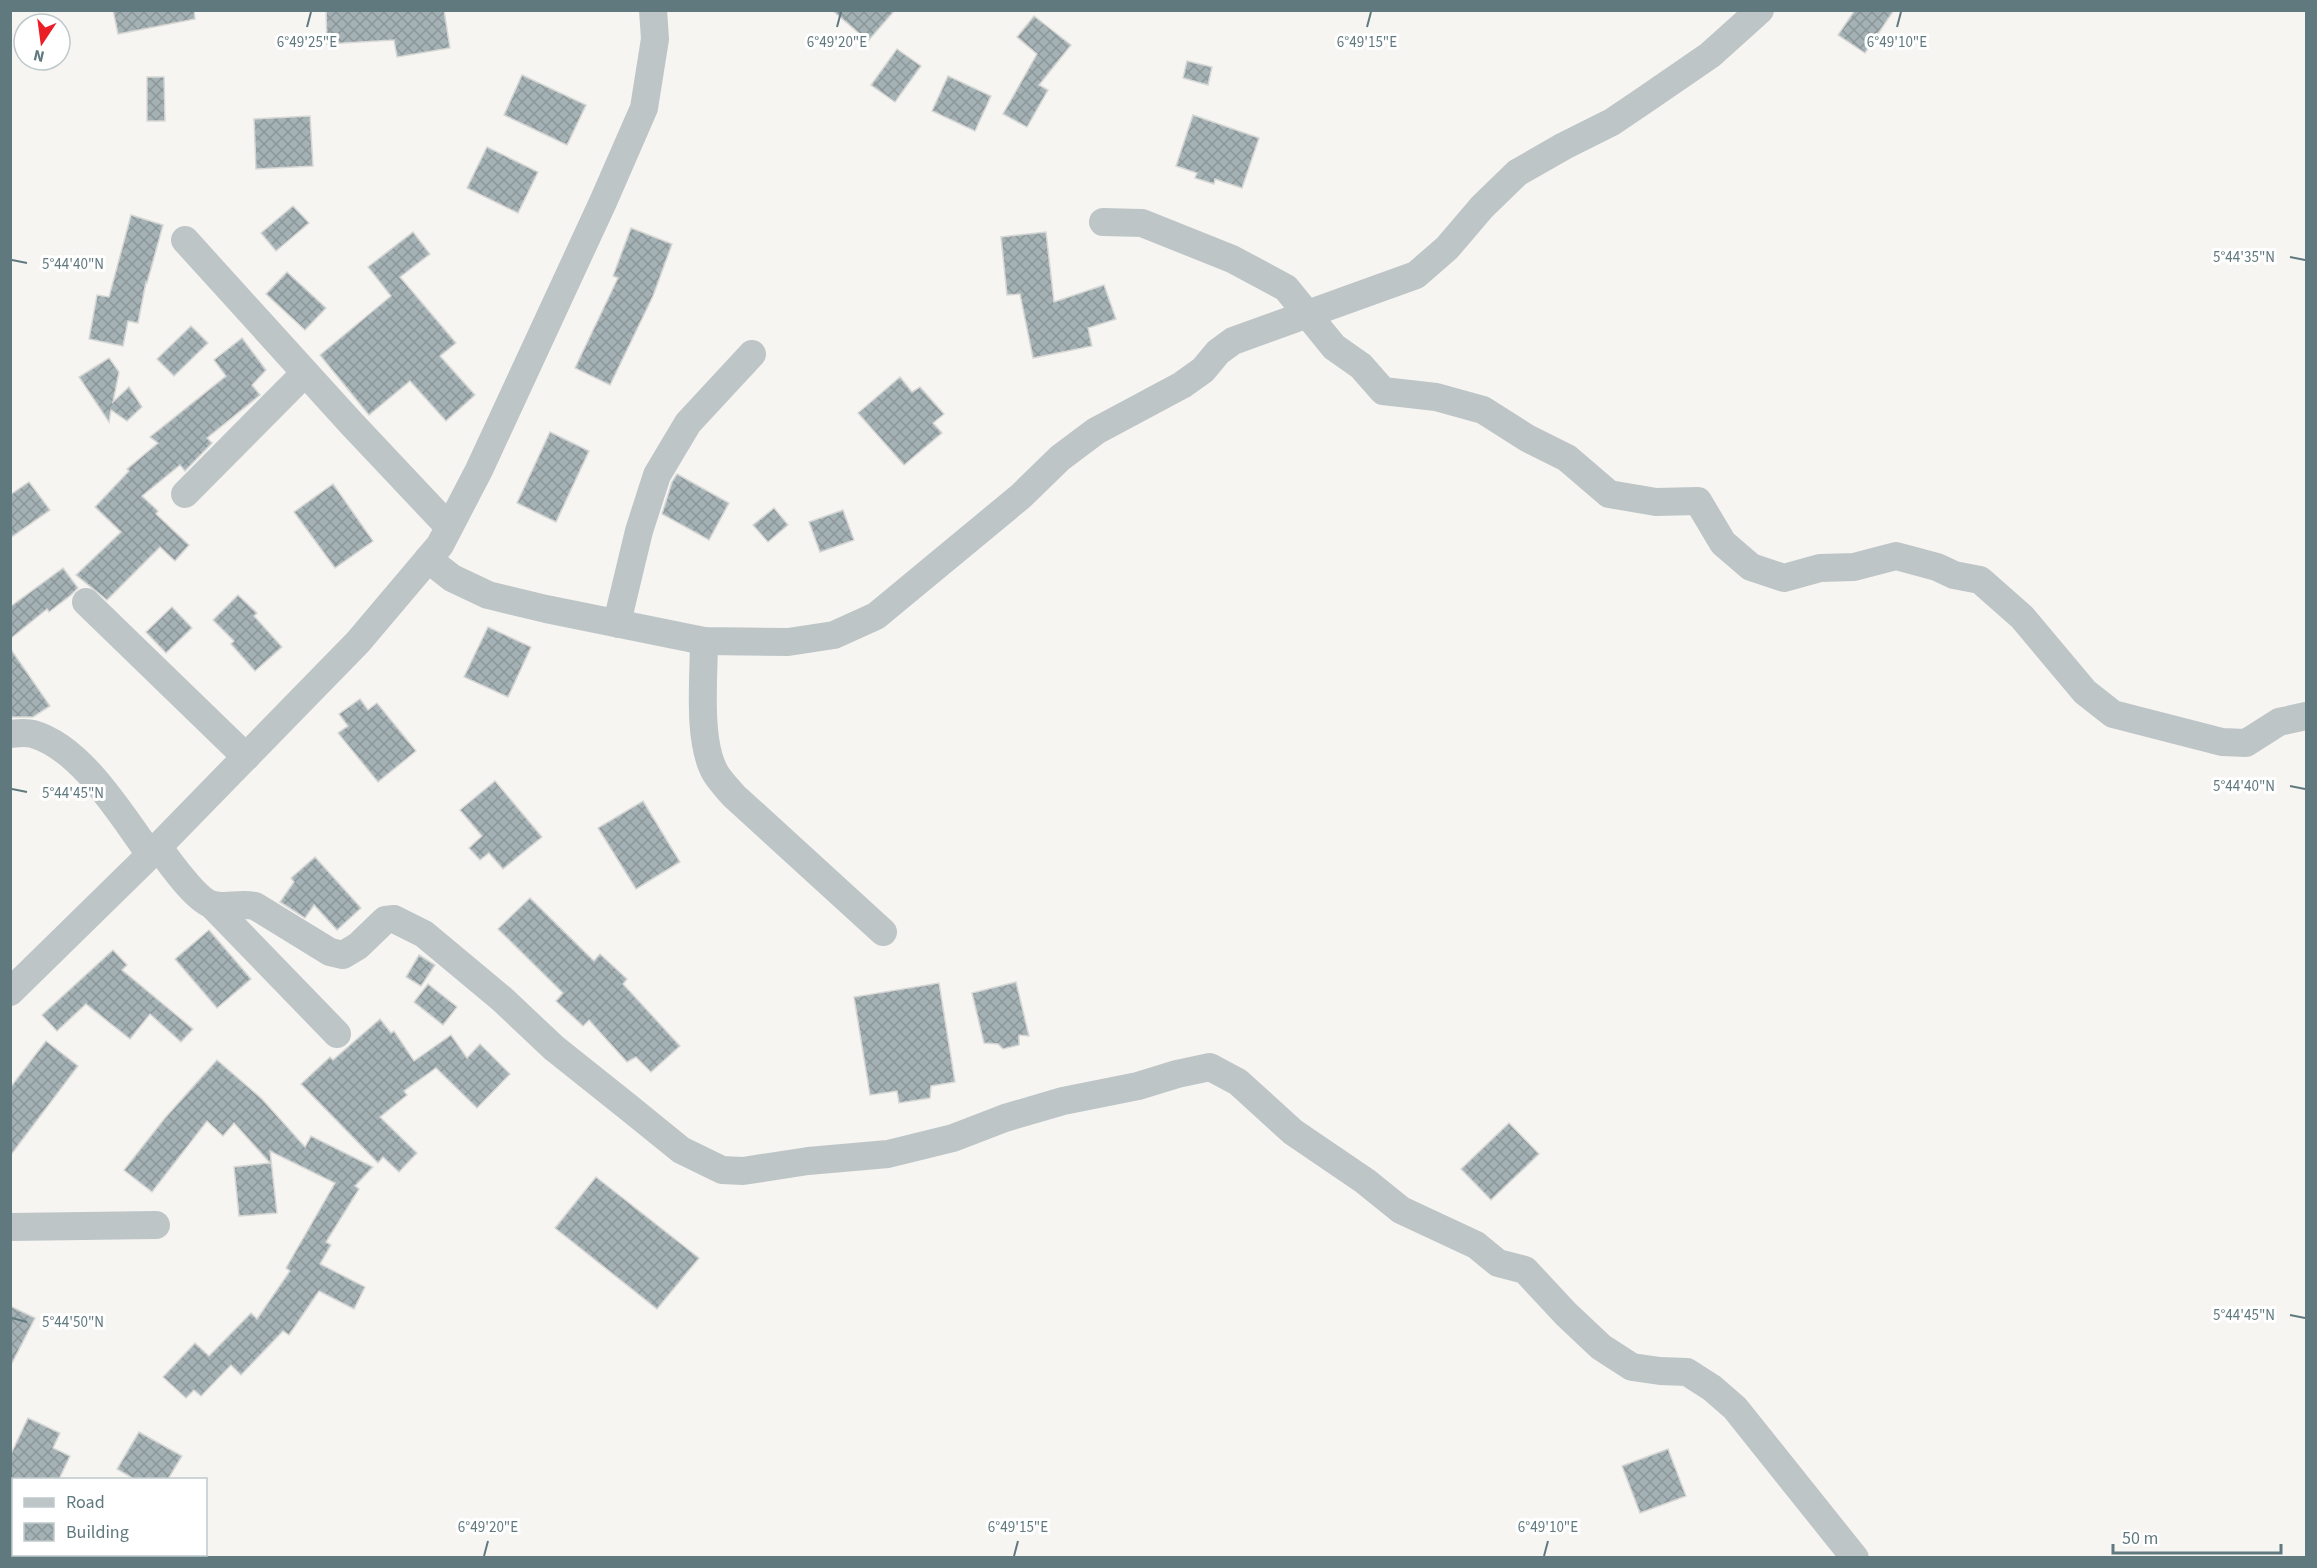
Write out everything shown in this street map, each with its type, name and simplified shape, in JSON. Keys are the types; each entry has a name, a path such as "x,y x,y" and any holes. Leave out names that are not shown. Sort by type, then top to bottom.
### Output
{"street":[{"path":"17,975 154,850 246,757 358,642 440,545 479,470 644,108 655,39 653,10"},
{"path":"428,559 452,578 488,595 704,640 800,640 834,635 876,616 1021,496 1060,458 1096,431 1182,385 1203,370 1218,352 1233,341 1416,275 1447,248 1482,207 1516,173 1612,122 1710,55 1760,10"},
{"path":"1103,222 1142,224 1232,259 1286,288 1334,347 1361,366 1383,391 1436,397 1483,410 1527,438 1567,458 1609,494 1656,502 1698,501 1723,543 1751,567 1784,578 1820,568 1854,567 1896,556 1937,567 1954,575 1980,580 2022,617 2085,692 2113,714 2222,742 2246,743 2279,722 2307,716"},
{"path":"185,240 449,527"},
{"path":"619,624 620,610 639,531 657,475 688,423 752,354"},
{"path":"185,494 305,373"},
{"path":"86,602 246,757"},
{"path":"704,640 703,718 707,746 716,773 734,796 883,932"},
{"path":"10,734 31,733 51,740 81,762 154,850 194,891 212,905 337,1034"},
{"path":"212,905 243,903 255,906 330,951 343,955 357,946 385,920 394,919 406,924 424,934 453,956 554,1048 681,1150 722,1170 743,1171 808,1161 888,1154 953,1138 1005,1118 1063,1101 1138,1086 1210,1067 1238,1082 1293,1132 1365,1181 1401,1210 1476,1245 1498,1263 1525,1270 1601,1347 1632,1367 1687,1372 1712,1388 1735,1408 1855,1557"},
{"path":"10,1227 156,1225"}],"building":[{"path":"113,10 194,10 195,19 118,34"},
{"path":"326,10 444,10 450,48 397,57 394,40 327,44"},
{"path":"832,10 895,10 868,41"},
{"path":"1855,10 1894,10 1865,53 1838,35"},
{"path":"1034,16 1071,45 1039,85 1048,90 1027,127 1003,114 1037,54 1017,37"},
{"path":"897,49 921,66 895,102 871,85"},
{"path":"1187,61 1212,67 1208,85 1183,78"},
{"path":"522,75 586,105 567,145 504,115"},
{"path":"948,76 991,96 975,131 932,111"},
{"path":"147,77 164,77 165,121 147,121"},
{"path":"1193,115 1259,138 1242,188 1215,179 1214,184 1195,178 1197,173 1176,166"},
{"path":"310,116 313,166 256,169 254,119"},
{"path":"487,147 538,172 518,213 467,188"},
{"path":"293,206 309,223 276,251 261,233"},
{"path":"131,215 163,225 146,282 138,323 128,321 123,346 89,339 97,295 109,297"},
{"path":"631,228 672,244 653,296 610,385 575,368 618,278 613,276"},
{"path":"413,232 430,254 400,277 456,343 440,356 475,395 446,421 410,381 369,415 320,355 391,296 368,267"},
{"path":"1046,232 1054,302 1104,285 1116,319 1088,328 1092,346 1033,358 1020,294 1007,295 1001,237"},
{"path":"287,272 326,308 305,330 266,294"},
{"path":"191,326 208,343 174,376 157,359"},
{"path":"242,338 266,370 252,385 260,395 207,438 212,443 185,471 180,465 142,496 158,511 156,514 189,545 175,561 160,547 107,600 76,575 121,532 95,507 129,471 127,469 158,443 150,437 226,376 214,360"},
{"path":"109,358 119,372 113,402 129,387 142,407 127,421 111,410 109,422 79,377"},
{"path":"900,377 912,392 920,387 944,414 933,423 942,433 904,465 858,413"},
{"path":"550,432 589,451 556,522 517,503"},
{"path":"677,474 729,503 709,540 662,514 672,482"},
{"path":"29,482 50,510 10,538 10,495"},
{"path":"333,484 373,541 335,568 294,512"},
{"path":"774,508 788,525 768,542 753,525"},
{"path":"843,510 854,540 820,552 809,522"},
{"path":"63,568 78,588 10,639 10,607"},
{"path":"238,595 257,613 254,616 282,647 255,671 231,644 234,641 213,620"},
{"path":"172,607 192,628 166,653 146,632"},
{"path":"488,627 531,647 508,697 464,677"},
{"path":"10,648 50,706 33,717 10,717"},
{"path":"360,699 368,710 377,703 416,751 378,782 338,733 348,726 339,714"},
{"path":"495,781 542,837 503,869 489,853 480,860 469,848 482,836 460,810"},
{"path":"643,801 680,862 636,889 598,828"},
{"path":"315,857 361,908 337,930 314,905 305,918 280,902 294,882 291,878"},
{"path":"530,898 594,961 600,954 627,979 623,984 680,1046 651,1072 636,1057 627,1062 589,1020 583,1026 556,1001 563,993 498,929"},
{"path":"209,930 251,979 217,1008 175,959"},
{"path":"113,950 127,965 122,970 193,1029 181,1042 150,1014 130,1039 86,1004 57,1031 42,1015"},
{"path":"419,955 435,965 421,986 406,977"},
{"path":"1016,982 1029,1036 1019,1035 1019,1045 1003,1049 998,1044 984,1043 972,993"},
{"path":"939,983 955,1082 931,1086 930,1098 899,1103 897,1091 870,1095 854,997"},
{"path":"428,984 457,1007 443,1025 414,1002"},
{"path":"380,1019 391,1033 394,1031 414,1061 451,1035 467,1058 480,1044 510,1074 477,1108 436,1068 404,1091 407,1095 380,1117 417,1153 399,1172 383,1157 378,1163 301,1084 330,1057 333,1060"},
{"path":"46,1041 78,1066 10,1156 10,1088"},
{"path":"217,1060 262,1099 305,1147 311,1136 373,1167 355,1186 359,1189 326,1242 331,1245 320,1264 365,1287 354,1309 319,1291 289,1335 283,1331 241,1375 231,1365 201,1396 194,1390 186,1398 163,1377 195,1343 209,1356 251,1313 257,1319 290,1271 286,1268 335,1183 270,1151 277,1213 239,1216 234,1167 270,1163 234,1123 223,1136 207,1121 152,1192 124,1170 165,1118"},
{"path":"1509,1123 1539,1154 1491,1200 1461,1169"},
{"path":"596,1177 699,1258 657,1309 555,1228"},
{"path":"10,1306 35,1318 10,1367"},
{"path":"28,1418 60,1433 53,1448 70,1456 59,1478 10,1479 10,1456"},
{"path":"139,1432 182,1456 169,1478 132,1478 117,1469"},
{"path":"1668,1449 1686,1496 1640,1513 1622,1466"}]}
